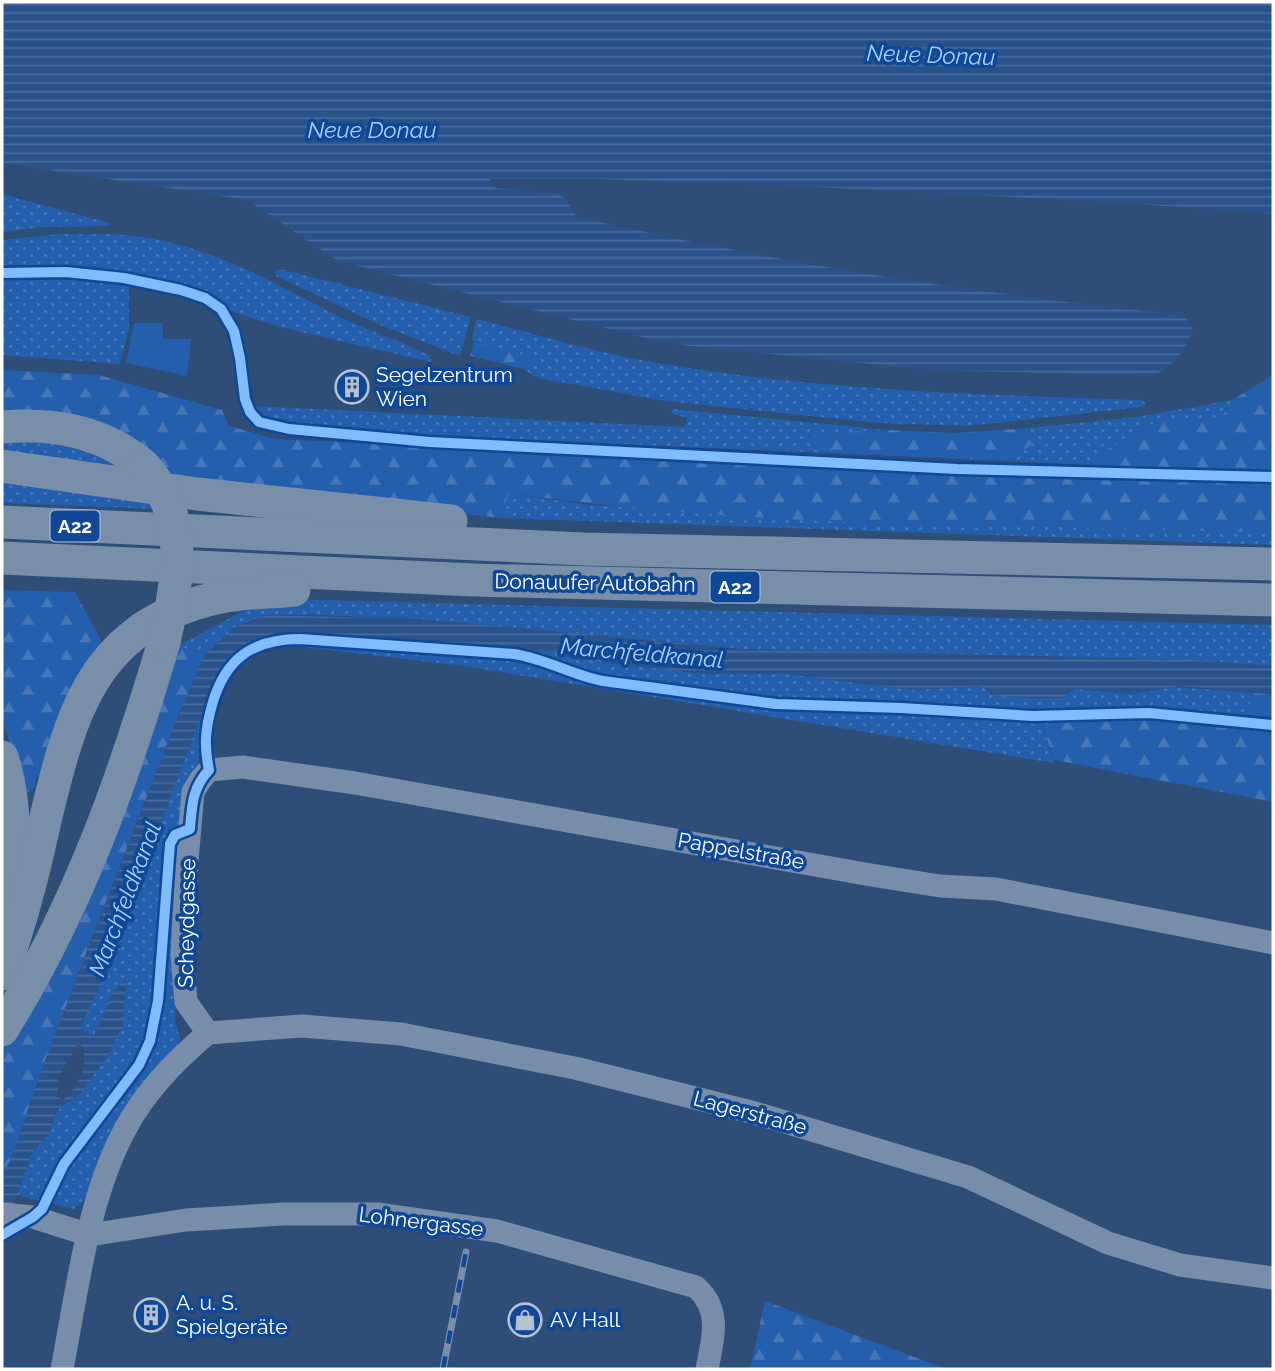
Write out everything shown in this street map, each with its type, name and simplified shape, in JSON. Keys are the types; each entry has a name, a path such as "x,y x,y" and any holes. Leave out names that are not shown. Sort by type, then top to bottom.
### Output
{"highway":[{"path":"2,427 45,426 79,432 114,444 144,466 163,491 172,513 177,538 176,576 164,642 118,790 52,940 2,1030"},
{"path":"2,466 283,505 485,524 584,549"},
{"name":"Donauufer Autobahn","path":"2,523 584,549 1273,564"},
{"name":"Donauufer Autobahn","path":"2,558 432,578 1273,600"},
{"path":"2,974 22,913 72,721 93,679 121,646 136,633 167,615 213,598 432,578"},
{"path":"2,757 10,788 13,835 9,879 2,910"}],"street":[{"name":"Pappelstraße","path":"209,770 243,767 355,783 871,875 940,886 996,889 1273,943"},
{"name":"Scheydgasse","path":"208,1033 186,1002 182,955 193,792 209,770"},
{"name":"Lagerstraße","path":"208,1033 302,1026 401,1034 575,1068 755,1113 968,1177 1108,1243 1180,1265 1273,1278"},
{"path":"61,1369 101,1184 127,1125 180,1056 208,1033"},
{"name":"Lohnergasse","path":"89,1234 186,1220 323,1213 377,1214 497,1231 696,1287 710,1304 715,1331 706,1369"},
{"path":"6,1214 41,1219 89,1234"}],"green space":[{"path":"2,194 110,223 109,226 41,227 2,232"},
{"path":"59,234 134,236 190,248 267,279 342,318 430,356 431,362 276,326 223,308 211,297 182,285 128,275 51,267 2,266 2,240"},
{"path":"280,269 471,317 460,356 380,325 276,276 275,272"},
{"path":"46,275 129,285 129,329 120,364 2,355 2,276"},
{"path":"476,319 611,354 717,372 899,390 1143,400 1145,403 1143,407 967,426 879,423 665,401 538,378 528,356 472,341"},
{"path":"134,323 163,323 163,339 191,339 187,376 126,363"},
{"path":"474,341 528,356 538,378 523,369 470,356"},
{"path":"2,370 99,375 222,410 229,426 276,439 989,472 1273,482 1273,532 1091,529 1019,523 980,528 802,520 625,507 508,493 501,518 174,482 2,414"},
{"path":"1273,375 1273,471 1093,465 1099,454 1152,424 1222,417 1232,400"},
{"path":"1232,400 1222,417 1152,424 1099,454 1093,465 1003,461 1030,446 1034,438 1028,428 1136,417"},
{"path":"252,406 685,427 687,418 671,413 672,409 888,430 819,433 815,448 830,453 370,433 284,422 265,416"},
{"path":"1028,428 1034,438 1030,446 1003,461 830,453 815,448 810,442 819,433 888,430 955,433"},
{"path":"2,436 66,437 136,473 2,457"},
{"path":"2,475 155,499 159,509 2,503"},
{"path":"507,493 590,505 980,528 1019,523 1091,529 1273,532 1273,545 501,518"},
{"path":"2,590 75,592 103,644 46,774 36,777 35,787 28,792 26,780 18,774 2,721"},
{"path":"264,600 1273,625 1273,666 1190,660 743,649 418,619 317,615 266,615 235,627 205,654 178,646"},
{"path":"270,636 314,636 554,651 572,659 706,674 786,674 912,690 981,686 1062,698 1075,689 1132,694 1175,687 1253,693 1242,730 1133,717 1042,726 1054,763 464,666 294,646 270,648 253,655 223,684 209,745 213,710 223,679 246,656 266,647 288,642 522,658 546,665 572,680 587,681 583,674 538,655 306,638 270,639 248,648 224,670 210,704 181,844 175,956 175,1020 180,1039 173,1057 88,1197 73,1209 17,1195 33,1151 49,1135 59,1109 81,1093 122,1028 127,983 94,1035 81,1029 132,908 138,882 207,701 223,668 244,647"},
{"path":"178,646 205,654 178,716 93,935 39,1077 11,1160 2,1174 2,1048 50,964"},
{"path":"1253,693 1273,694 1273,802 1054,760 1042,725 1133,717 1241,730"},
{"path":"765,1301 946,1369 750,1369"}],"water":[{"name":"Neue Donau","path":"2,2 1273,2 1273,214 1124,203 797,186 598,179 491,179 490,182 496,188 560,194 578,217 653,234 804,263 955,287 1183,315 1190,322 1193,331 1177,358 1165,369 1151,376 931,370 653,340 338,261 247,200 2,163"},
{"name":"Marchfeldkanal","path":"266,615 418,619 743,649 1190,660 1273,666 1273,694 1179,686 1132,694 1075,689 1062,698 1021,698 992,695 981,686 912,690 786,674 706,674 572,659 554,651 314,636 270,636 244,647 223,668 207,701 138,882 120,950 83,1018 81,1028 89,1035 94,1035 115,989 125,980 127,983 122,1028 107,1057 81,1093 59,1109 49,1135 33,1151 17,1195 2,1222 2,1174 11,1160 39,1077 178,716 205,654 235,627","holes":["77,1045 82,1046 84,1061 81,1076 63,1100 58,1097 58,1079"]}],"railway":[{"path":"443,1369 466,1252"}],"cycle path":[{"path":"2,273 66,272 124,278 205,298 221,309 234,331 245,399 250,412 259,422 289,429 430,442 957,469 1273,477"},
{"path":"2,1235 42,1209 64,1164 139,1065 150,1041 158,1001 170,844 175,835 190,829 196,791 209,770 207,730 218,689 233,664 254,648 283,640 300,639 514,654 603,681 776,704 1033,716 1149,713 1273,725"}],"place":[{"name":"Segelzentrum Wien","path":"352,387"},
{"name":"A. u. S. Spielgeräte","path":"151,1315"},
{"name":"AV Hall","path":"525,1320"}]}
